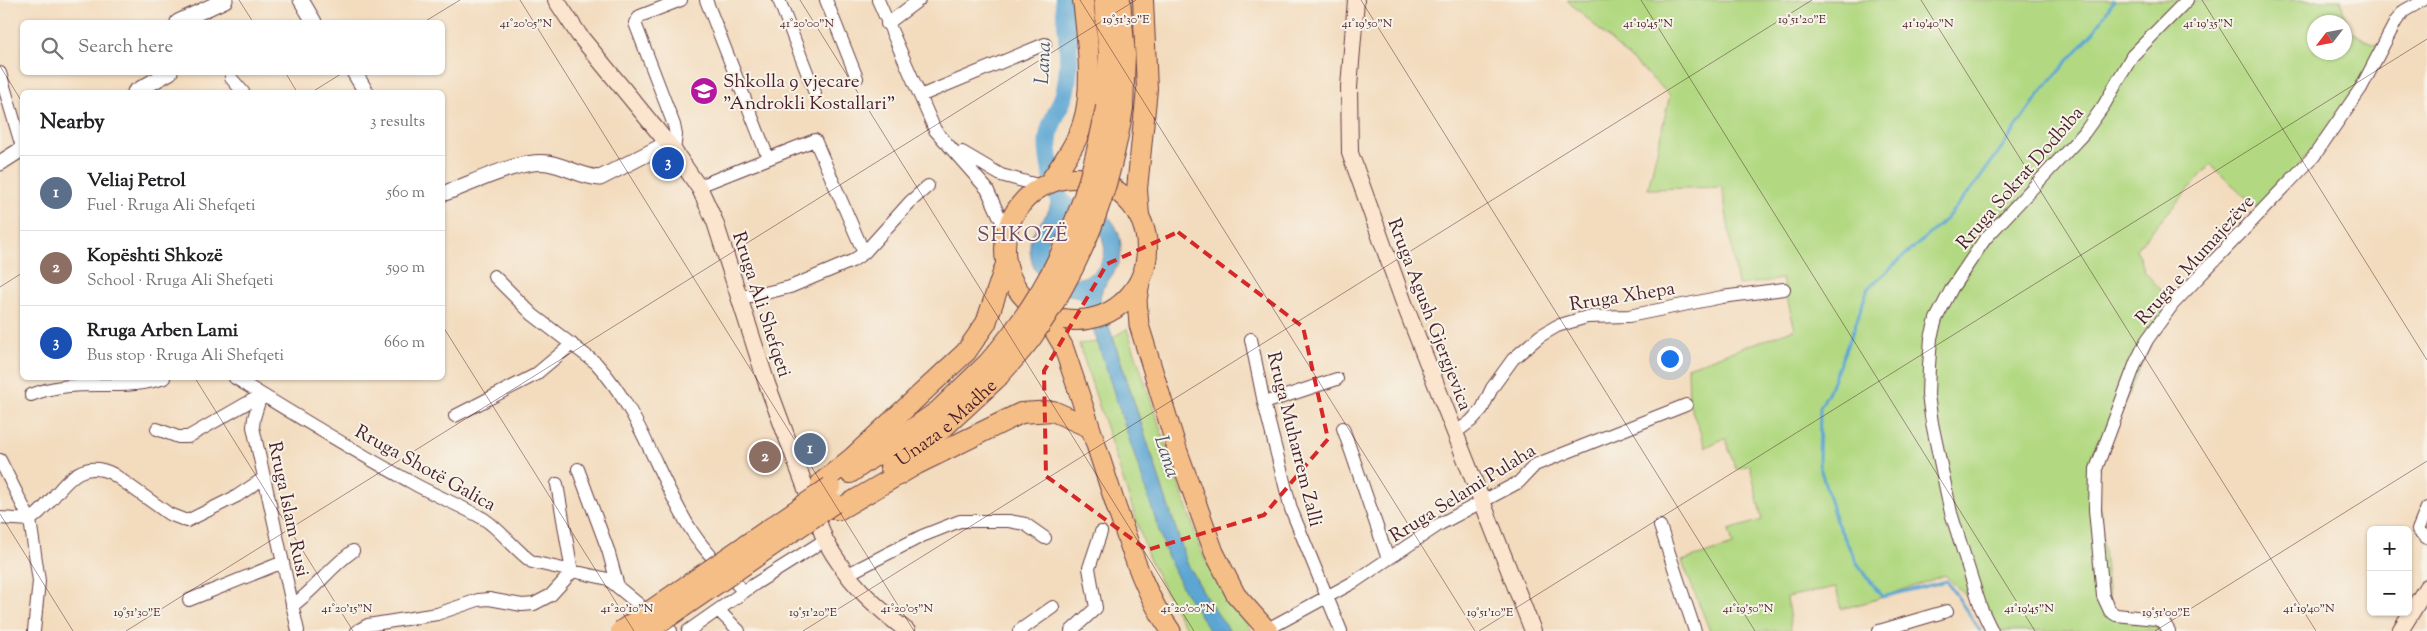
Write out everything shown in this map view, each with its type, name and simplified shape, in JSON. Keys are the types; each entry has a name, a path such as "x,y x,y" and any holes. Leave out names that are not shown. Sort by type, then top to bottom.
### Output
{"highway":[{"path":"1054,178 1095,180 1113,188 1128,200 1139,216 1146,234 1147,253 1140,283 1123,303 1107,314 1089,320 1070,321 1052,317 1036,309 1022,297 1012,282 1006,264 1004,246 1006,231 1015,211 1026,197 1054,178 1076,139 1086,108 1087,40 1083,0"},
{"path":"1104,0 1114,107"},
{"name":"Unaza e Madhe","path":"621,631 684,587 942,429 992,371 1030,339 1058,297 1082,252 1115,156 1114,107 1125,54 1120,0"},
{"path":"1139,216 1137,189 1147,89 1143,0"},
{"path":"831,496 846,463 966,352 986,323 1006,264"},
{"path":"831,496 917,464 1021,412 1053,411 1090,427"},
{"name":"Unaza e Madhe","path":"649,631 831,496"}],"main road":[{"name":"Rruga Ali Shefqeti","path":"556,0 579,35 671,147 699,186 715,222 786,440 825,540 846,575 871,603 907,631"},
{"name":"Rruga Agush Gjergjevica","path":"1356,0 1349,88 1350,154 1455,433 1533,631"},
{"path":"1140,283 1139,324 1177,449 1214,552 1236,595 1267,630"},
{"path":"1036,309 1050,324 1063,346 1143,582 1161,616 1172,631"},
{"path":"2405,630 2427,587"}],"street":[{"path":"182,20 225,0"},
{"path":"301,0 313,20"},
{"path":"445,193 515,168 539,162 600,178 671,147 676,135 674,124 635,23 640,16 681,0"},
{"path":"706,0 765,150"},
{"path":"779,0 815,93"},
{"path":"826,0 857,78"},
{"path":"878,0 935,130 987,189 1006,231"},
{"path":"887,24 919,0"},
{"name":"Rruga Sokrat Dodbiba","path":"1992,631 1981,608 1951,513 1932,423 1928,395 1929,366 1931,338 1936,319 1957,280 1985,239 2084,133 2104,106 2132,56 2187,0"},
{"name":"Rruga e Mumajezëve","path":"2169,631 2164,623 2156,619 2124,617 2110,611 2103,596 2100,579 2094,510 2096,469 2136,362 2147,340 2173,304 2232,245 2319,150 2361,88 2396,21 2404,11 2423,0"},
{"path":"920,96 1045,44"},
{"path":"0,73 20,141"},
{"path":"138,90 165,75"},
{"path":"356,75 365,90"},
{"path":"230,78 241,90"},
{"path":"699,186 815,140 864,253"},
{"path":"951,146 1001,175 1054,178"},
{"path":"0,163 20,149"},
{"path":"740,296 790,287 864,253 928,186"},
{"path":"494,276 533,315 596,363 613,384 638,422 688,525 710,556 744,592"},
{"name":"Rruga Xhepa","path":"1455,433 1471,421 1482,409 1492,388 1513,359 1540,336 1557,326 1587,317 1629,316 1722,297 1784,289"},
{"name":"Rruga Muharrem Zalli","path":"1251,339 1264,404 1291,509 1341,631"},
{"path":"455,416 535,375 572,344"},
{"path":"1264,404 1337,379"},
{"path":"32,395 62,385 136,384 155,380"},
{"name":"Rruga Shotë Galica","path":"238,380 392,472 440,499 482,518 493,525 522,555 532,562 572,572 598,575 618,586 671,631"},
{"path":"157,429 178,437 188,437 261,395"},
{"name":"Rruga Islam Rusi","path":"261,395 253,427 298,631"},
{"name":"Rruga Selami Pulaha","path":"1267,630 1326,598 1440,524 1519,482 1535,465 1686,405"},
{"path":"1343,428 1388,559"},
{"path":"0,462 30,520 39,582 34,631"},
{"path":"0,518 30,520 75,474 89,468 102,469 113,474 169,514 187,521 237,496 264,478"},
{"path":"578,469 608,550 618,586"},
{"path":"357,631 368,625 437,614 478,600 488,599 522,605 534,604 551,595 572,572 557,484"},
{"path":"2427,508 2418,530 2427,538"},
{"path":"846,575 922,536 960,521 1009,521 1025,524 1045,538"},
{"path":"1660,526 1695,631"},
{"path":"1072,631 1096,608 1088,568 1101,532"},
{"path":"688,631 744,592 825,540"},
{"path":"292,606 309,593 341,560 353,551"},
{"path":"189,600 283,562"},
{"path":"1019,631 1052,607"},
{"path":"718,610 739,631"},
{"path":"1879,631 1947,611"}],"highlighted area":[{"path":"1178,232 1303,327 1328,439 1264,515 1147,550 1046,476 1044,371 1107,264"}],"green space":[{"path":"1567,0 2341,0 2345,15 2307,15 2307,60 2352,60 2352,30 2364,39 2382,46 2361,88 2262,211 2210,165 2136,249 2145,272 2173,304 2159,323 2096,469 2110,611 2145,618 2169,631 2001,631 1945,575 1871,601 1841,609 1836,587 1787,597 1791,631 1710,631 1682,561 1733,545 1729,530 1762,520 1750,465 1736,469 1725,438 1706,447 1689,403 1688,367 1795,329 1782,279 1738,285 1722,187 1648,189 1670,95"},
{"path":"1127,329 1202,553 1217,582 1252,631 1230,631 1209,602 1187,563 1113,337"},
{"path":"1098,342 1167,555 1210,631 1188,631 1170,601 1148,556 1079,344"}],"water":[{"path":"1065,190 1075,202 1101,212 1116,227 1120,239 1121,253 1114,272 1103,288 1100,299 1187,563 1209,602 1230,631 1210,631 1184,591 1167,555 1085,304 1077,297 1054,290 1037,274 1031,260 1030,244 1032,237 1049,209 1051,195","holes":["1063,223 1098,230 1104,247 1104,255 1102,262 1091,274 1073,279 1049,262 1047,250 1049,240 1054,231"]}],"waterway":[{"name":"Lana","path":"1064,0 1068,46 1067,81 1063,99 1052,123 1048,143 1051,170 1064,214"},
{"path":"1980,631 1947,581 1882,597 1857,563 1836,521 1819,464 1820,407 1828,393 1868,288 1946,219 1978,181 2044,88 2096,29 2114,0"}],"place":[{"name":"Shkolla 9 vjecare \"Androkli Kostallari\"","path":"704,91"},
{"name":"Rruga Arben Lami","path":"668,163"},
{"name":"Veliaj Petrol","path":"810,449"},
{"name":"Kopështi Shkozë","path":"765,457"}],"district":[{"name":"SHKOZË","path":"1023,234"}]}
